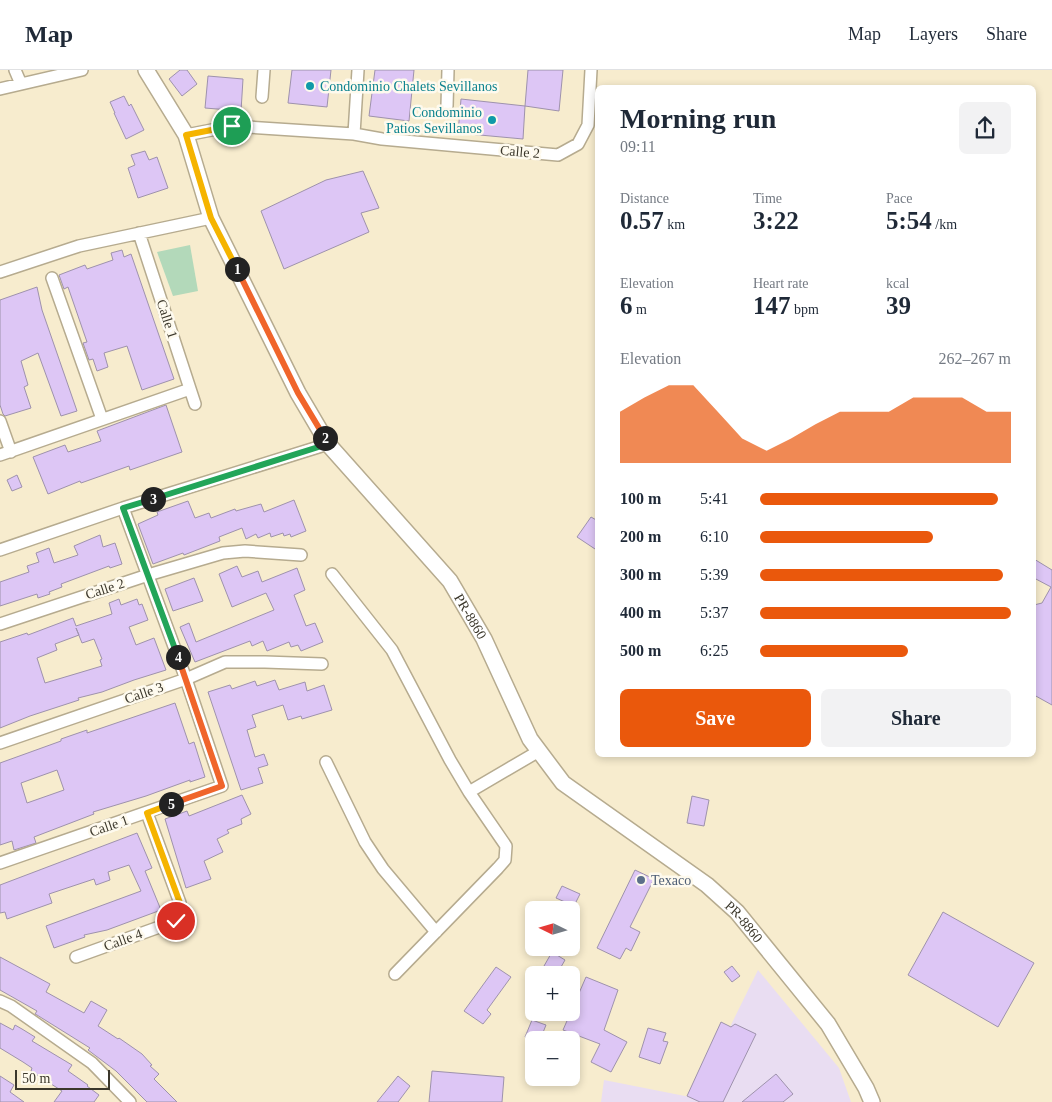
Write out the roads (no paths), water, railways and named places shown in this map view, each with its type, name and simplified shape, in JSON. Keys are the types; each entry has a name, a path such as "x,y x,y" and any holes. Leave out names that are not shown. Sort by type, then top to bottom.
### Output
{"street":[{"path":"15,70 21,84"},
{"path":"0,89 82,70"},
{"name":"PR-8860","path":"146,70 186,135 211,218 298,393 328,444 450,581 484,639 530,739 563,783 707,884 737,912 828,1024 866,1088 872,1102"},
{"path":"262,97 264,70"},
{"path":"354,134 358,70"},
{"path":"447,106 448,70"},
{"name":"Calle 2","path":"186,135 232,126 354,134 558,155 578,144 588,125 591,70"},
{"path":"0,272 79,246 211,218"},
{"name":"Calle 1","path":"139,233 195,404"},
{"path":"52,278 102,419"},
{"path":"0,421 6,454 190,389"},
{"path":"0,550 123,508 328,444"},
{"name":"Calle 1","path":"0,863 222,786 186,679 123,508"},
{"name":"Calle 2","path":"0,624 148,575 222,553 245,551 301,555"},
{"path":"332,574 392,650 469,792 506,846 505,860 395,974"},
{"name":"Calle 3","path":"0,743 186,679 225,662 322,664"},
{"path":"469,792 539,751"},
{"path":"326,762 365,842 383,869 436,932"},
{"name":"Calle 4","path":"76,957 176,921 180,903 147,813"},
{"path":"0,1001 11,1006 92,1063 130,1102"}],"place":[{"name":"Condominio Chalets Sevillanos","path":"310,86"},
{"name":"Condominio Patios Sevillanos","path":"492,120"},
{"name":"Texaco","path":"641,880"}]}
